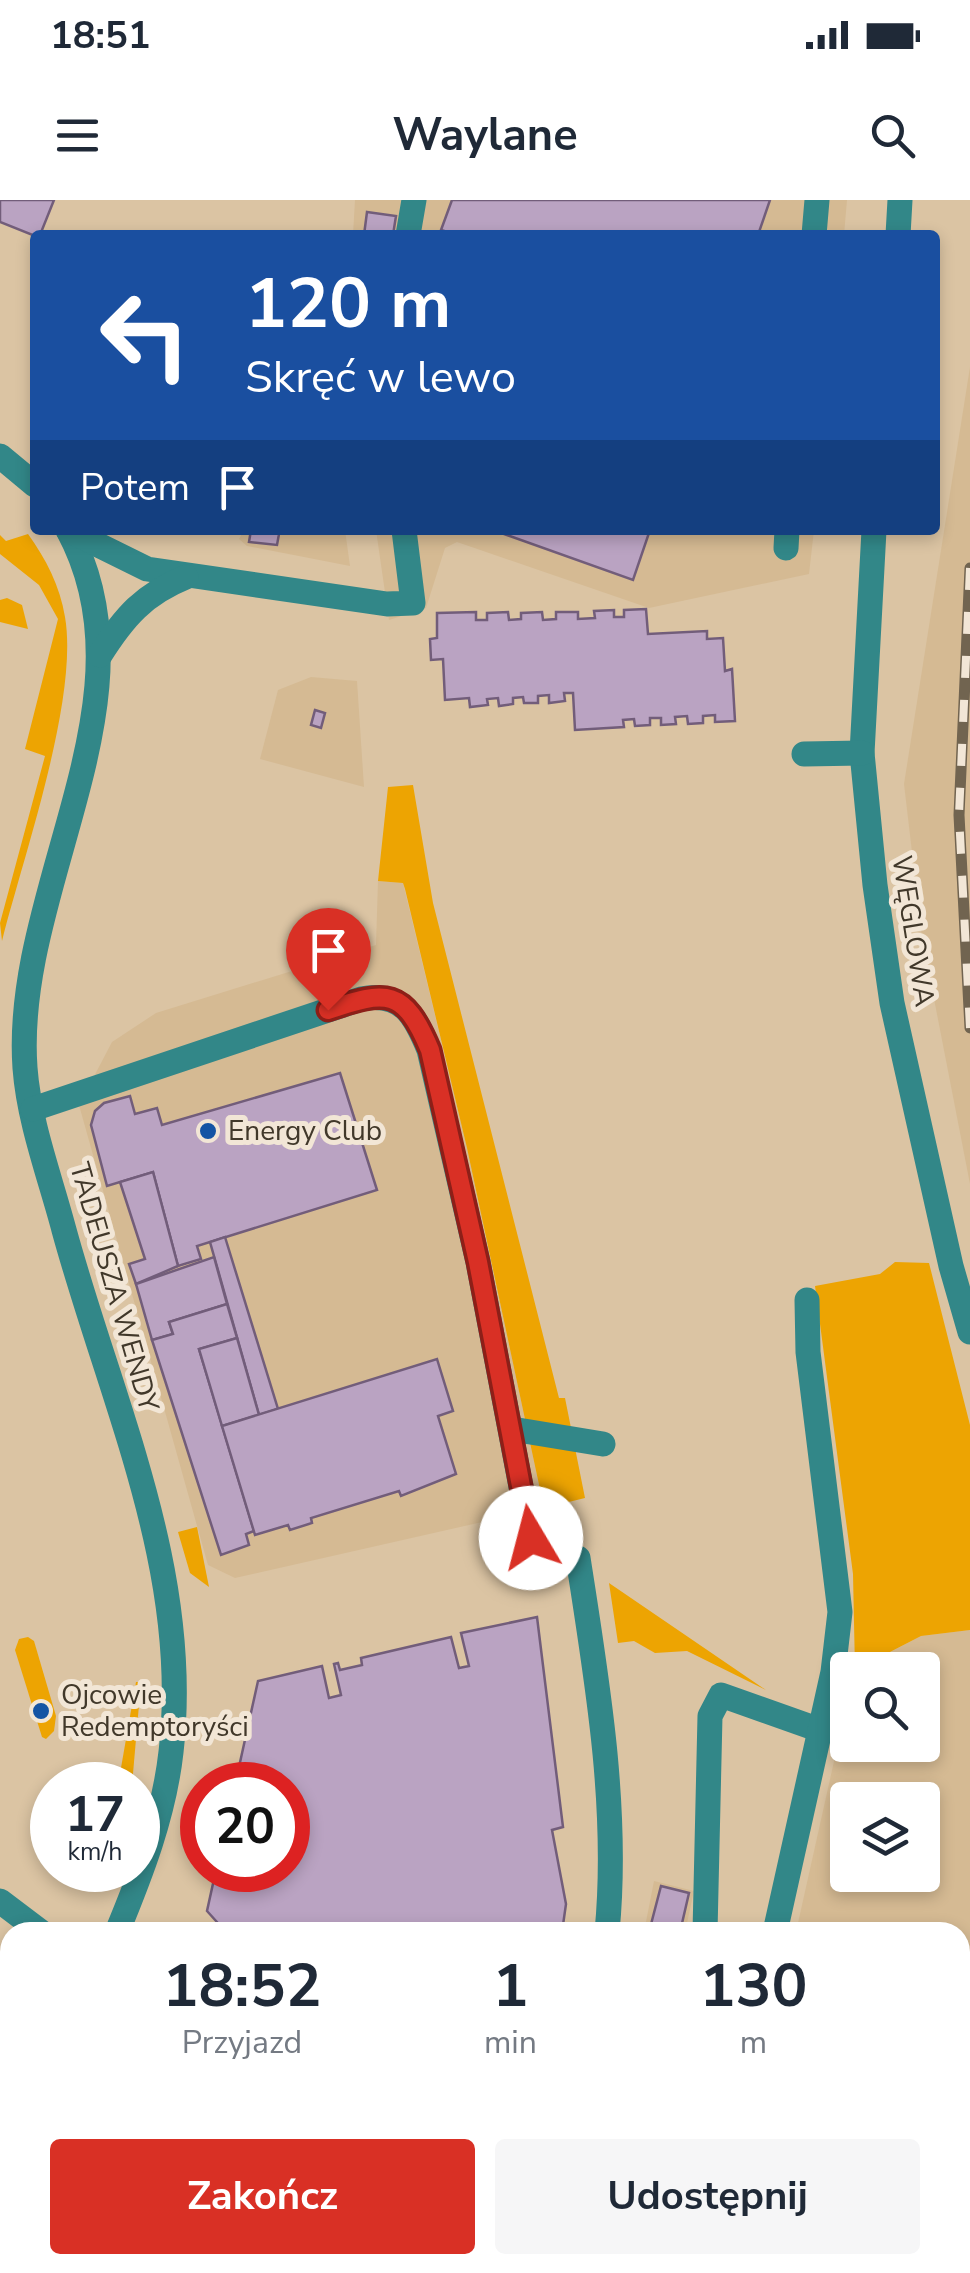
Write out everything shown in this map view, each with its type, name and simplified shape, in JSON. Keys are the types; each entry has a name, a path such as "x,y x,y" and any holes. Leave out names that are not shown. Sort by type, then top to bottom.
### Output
{"street":[{"path":"409,230 414,200"},
{"path":"815,230 818,200"},
{"path":"898,230 900,200"},
{"path":"0,456 30,482"},
{"name":"TADEUSZA WENDY","path":"70,535 96,595 100,655 81,771 37,928 25,1004 25,1070 70,1252 162,1554 172,1614 174,1704 164,1798 121,1922"},
{"name":"TADEUSZA WENDY","path":"77,535 130,563 186,577 387,604 413,603 405,535"},
{"name":"WĘGLOWA","path":"874,535 862,752 874,886 892,1003 950,1266 970,1332"},
{"name":"TADEUSZA WENDY","path":"100,655 133,608 154,590 186,577"},
{"path":"804,754 862,752"},
{"path":"33,1109 361,999 394,998 417,1021 430,1050 512,1429 531,1538"},
{"path":"777,1922 817,1729 833,1672 840,1612 808,1352 808,1300"},
{"path":"512,1429 603,1444"},
{"path":"578,1558 607,1786 611,1860 608,1922"},
{"path":"706,1922 710,1716 721,1695 817,1729"},
{"path":"0,1901 27,1922"}],"shaded area":[{"path":"355,200 847,200 844,230 353,230"},
{"path":"970,367 970,1184 922,937 904,784"},
{"path":"28,534 60,594 67,651 64,690 47,778 2,941 0,923 45,756 25,749 58,619 39,585 0,554 0,535 6,541"},
{"path":"241,535 346,535 350,566 247,546 239,539"},
{"path":"377,535 813,535 809,574 649,608 457,542 445,548 426,608 389,620"},
{"path":"7,598 22,605 28,629 0,622 0,600"},
{"path":"311,677 357,681 364,787 260,759 278,690"},
{"path":"413,785 433,903 559,1398 565,1398 585,1498 544,1508 467,1148 405,889 403,883 378,881 388,787"},
{"path":"378,881 403,883 467,1148 544,1508 235,1578 208,1565 79,1105 112,1042 156,1013 376,945"},
{"path":"895,1262 929,1263 970,1425 970,1630 921,1636 890,1652 855,1652 853,1574 815,1286 880,1274"},
{"path":"197,1527 209,1587 190,1573 178,1532"},
{"path":"609,1583 766,1690 687,1651 655,1653 634,1641 618,1643"},
{"path":"970,1630 970,1922 798,1922 834,1762 940,1762 940,1652 890,1652 921,1636"},
{"path":"28,1637 34,1641 56,1716 54,1731 46,1739 42,1737 15,1650 19,1639"},
{"path":"136,1682 141,1682 134,1762 122,1762"},
{"path":"654,1881 694,1891 687,1922 646,1922"}],"building":[{"path":"0,200 54,200 42,230 30,230 30,234 0,222"},
{"path":"452,200 770,200 760,230 441,230"},
{"path":"367,212 396,216 394,230 365,230"},
{"path":"250,535 279,535 277,545 249,542"},
{"path":"507,535 648,535 633,580"},
{"path":"646,609 648,634 707,631 707,639 723,638 725,671 732,669 735,721 715,722 715,715 703,716 703,723 688,724 687,716 675,717 676,724 661,725 661,718 650,718 650,725 635,726 634,719 623,720 624,727 575,730 573,693 564,693 565,701 549,703 549,695 538,696 538,703 524,703 523,697 513,698 513,704 499,706 498,698 487,699 488,705 470,707 469,698 445,700 443,659 431,660 430,639 437,638 437,613 476,612 476,620 487,620 487,613 508,612 509,620 521,619 521,613 542,612 543,620 556,619 556,612 578,612 578,619 595,618 594,611 614,610 614,617 624,617 624,610"},
{"path":"315,710 325,713 321,728 311,725"},
{"path":"340,1073 377,1190 197,1246 201,1259 178,1266 153,1172 107,1186 91,1125 95,1111 104,1103 130,1096 135,1114 157,1108 162,1125"},
{"path":"153,1172 178,1266 136,1284 129,1264 145,1259 120,1182"},
{"path":"225,1237 278,1409 259,1415 210,1242"},
{"path":"214,1257 227,1304 169,1322 173,1334 152,1340 136,1284"},
{"path":"227,1304 237,1338 199,1349 254,1531 246,1534 249,1545 221,1555 152,1340 173,1334 169,1322"},
{"path":"237,1338 259,1415 222,1426 199,1349"},
{"path":"437,1359 453,1411 438,1416 456,1474 401,1496 399,1491 311,1518 312,1523 290,1530 288,1525 255,1535 222,1426"},
{"path":"537,1617 563,1827 552,1830 566,1904 563,1922 217,1922 207,1911 211,1892 310,1892 310,1762 240,1762 258,1681 322,1666 329,1698 341,1695 334,1664 338,1663 340,1670 362,1665 361,1658 451,1637 459,1668 469,1666 461,1633"},
{"path":"661,1886 689,1893 682,1922 652,1922"}],"railway":[{"path":"970,568 959,815 970,1028"}],"place":[{"name":"Energy Club","path":"208,1131"},
{"name":"Ojcowie Redemptoryści","path":"41,1711"}],"route":[{"path":"328,1010 380,995 394,998 417,1021 430,1050 478,1262 531,1538"}]}
